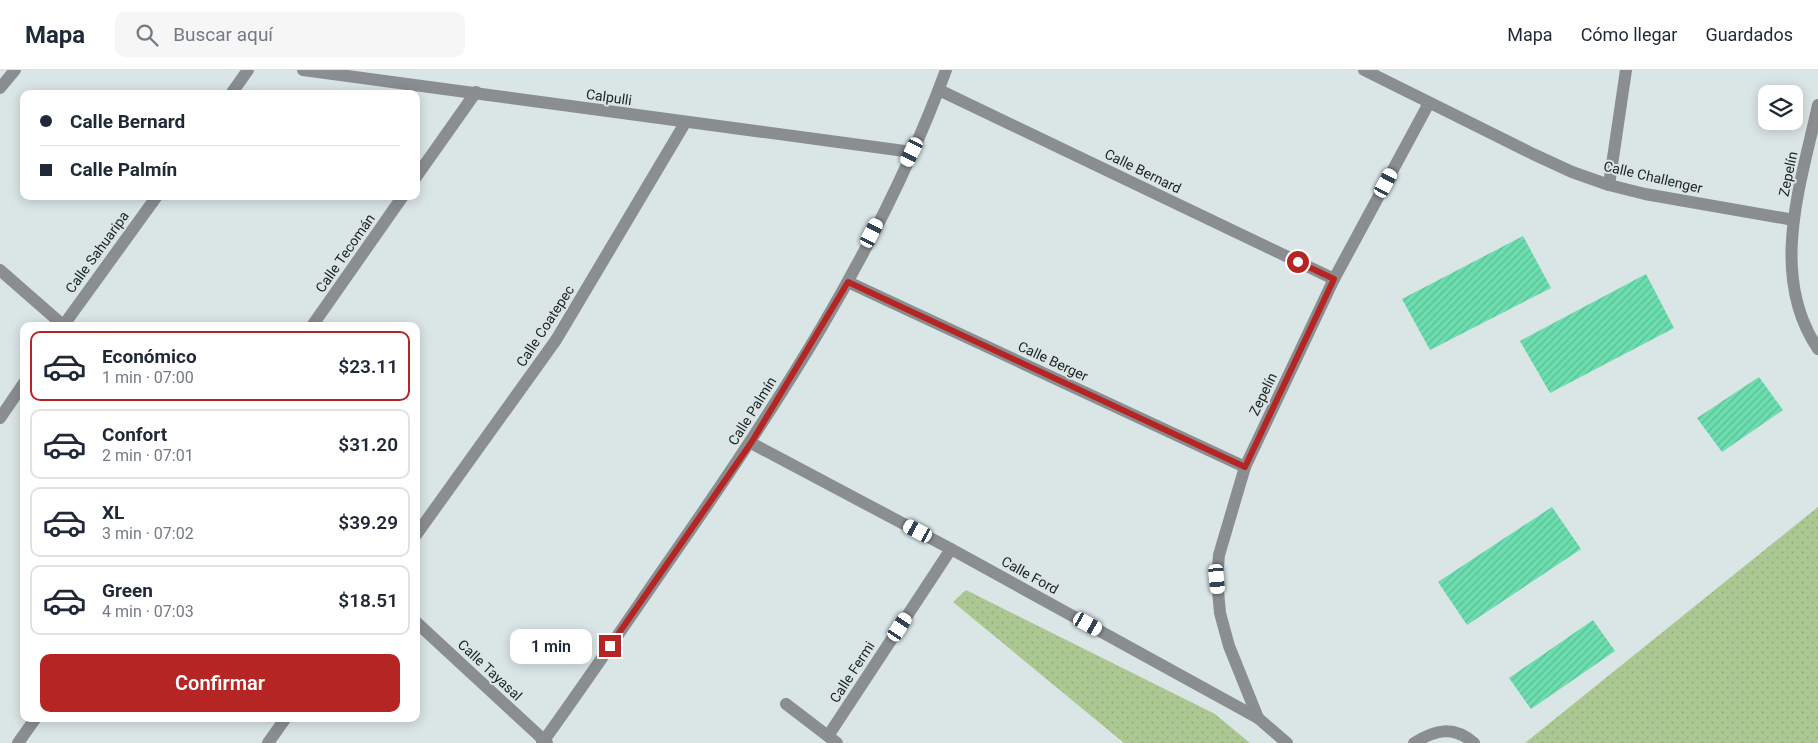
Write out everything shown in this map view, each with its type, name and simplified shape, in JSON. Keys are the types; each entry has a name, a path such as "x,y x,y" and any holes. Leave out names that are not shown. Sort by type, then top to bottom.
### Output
{"street":[{"path":"0,88 15,70"},
{"path":"234,90 248,70"},
{"name":"Calpulli","path":"303,70 476,92 685,123 912,152"},
{"name":"Calle Palmín","path":"544,742 751,443 848,282 912,152 946,70"},
{"name":"Calle Challenger","path":"1364,70 1533,154 1609,185 1645,194 1794,220"},
{"path":"1609,185 1626,70"},
{"name":"Calle Bernard","path":"938,90 1334,279"},
{"path":"420,171 476,92"},
{"name":"Zepelín","path":"1258,718 1229,646 1220,613 1217,579 1219,555 1245,467 1334,279 1429,102"},
{"name":"Zepelín","path":"1794,220 1818,105"},
{"name":"Calle Coatepec","path":"420,529 556,340 685,123"},
{"name":"Calle Sahuaripa","path":"66,322 154,200"},
{"name":"Calle Tecomán","path":"315,322 400,200"},
{"path":"1794,220 1790,263 1792,286 1804,324 1818,349"},
{"path":"0,270 58,322"},
{"name":"Calle Berger","path":"848,282 1245,467"},
{"path":"0,418 20,389"},
{"name":"Calle Ford","path":"751,443 951,549 1258,718 1287,743"},
{"name":"Calle Fermi","path":"833,739 951,549"},
{"name":"Calle Tayasal","path":"420,626 544,742"},
{"path":"786,704 833,739"},
{"path":"18,743 33,722"},
{"path":"268,743 283,722"},
{"path":"1414,743 1439,730 1459,733 1474,743"}],"green space":[{"path":"1818,507 1818,743 1525,743"},
{"path":"966,590 1215,714 1250,743 1124,743 953,602"}],"building":[{"path":"1523,236 1551,288 1430,350 1402,299"},
{"path":"1646,274 1674,328 1550,393 1520,341"},
{"path":"1759,377 1783,410 1722,452 1697,418"},
{"path":"1552,507 1581,549 1467,625 1438,582"},
{"path":"1593,620 1615,651 1531,709 1509,678"}],"route":[{"path":"610,646 751,443 848,282 1245,467 1334,279 1298,262"}]}
